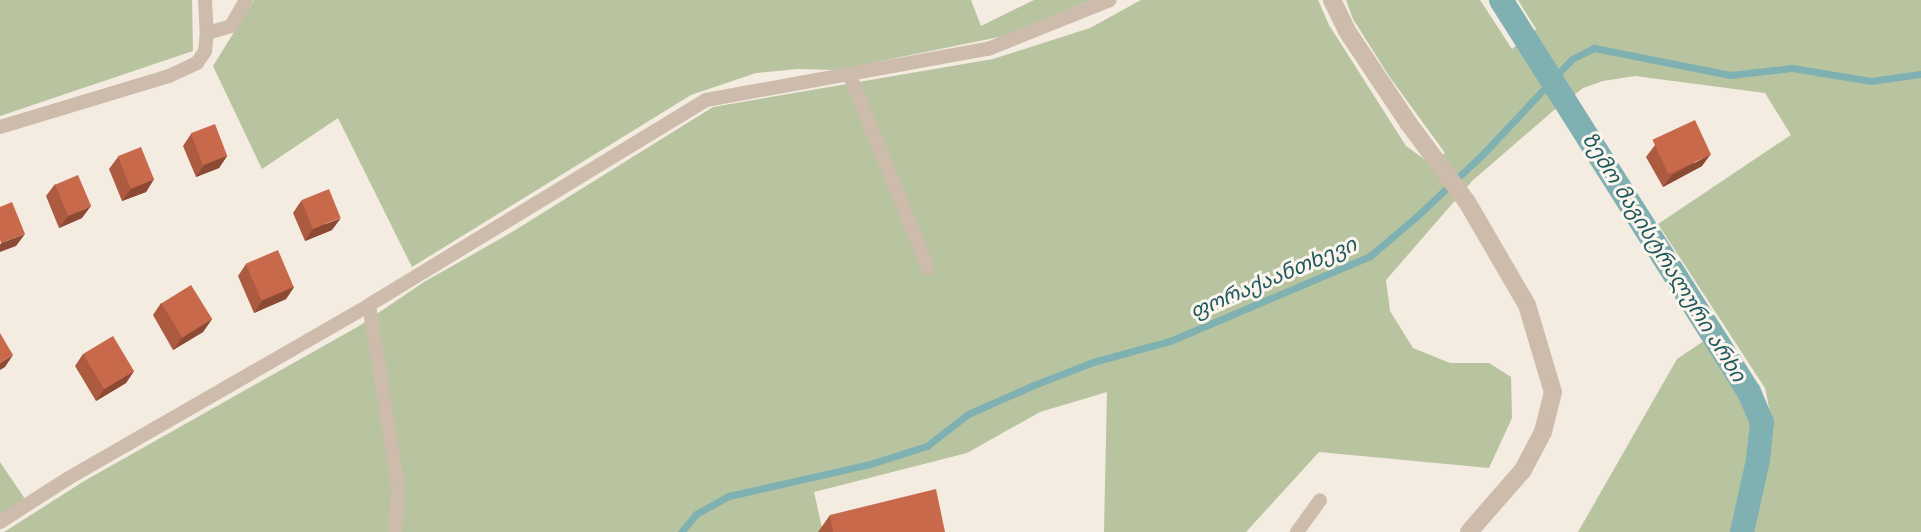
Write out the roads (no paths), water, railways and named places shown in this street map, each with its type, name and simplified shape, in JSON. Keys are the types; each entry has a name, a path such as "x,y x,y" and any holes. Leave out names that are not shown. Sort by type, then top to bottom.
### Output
{"street":[{"path":"1332,0 1347,31 1409,124 1467,202 1527,304 1553,392 1543,432 1523,470 1469,532"}],"lane":[{"path":"0,127 169,76 197,63 205,51 205,0"},
{"path":"207,33 231,26 246,0"},
{"path":"0,522 67,479 369,305 706,100 989,49 1082,14 1110,0"},
{"path":"849,74 928,268"},
{"path":"369,305 398,488 395,532"},
{"path":"1297,532 1320,500"}],"waterway":[{"name":"ზემო მაგისტრალური არხი","path":"1501,0 1749,392 1762,422 1758,460 1742,532"},
{"name":"ფორაქაანთხევი","path":"681,532 696,514 729,496 870,464 927,446 968,414 1034,385 1093,362 1170,341 1370,256 1483,154 1572,59 1594,48 1730,75 1792,68 1871,81 1921,74"}]}
